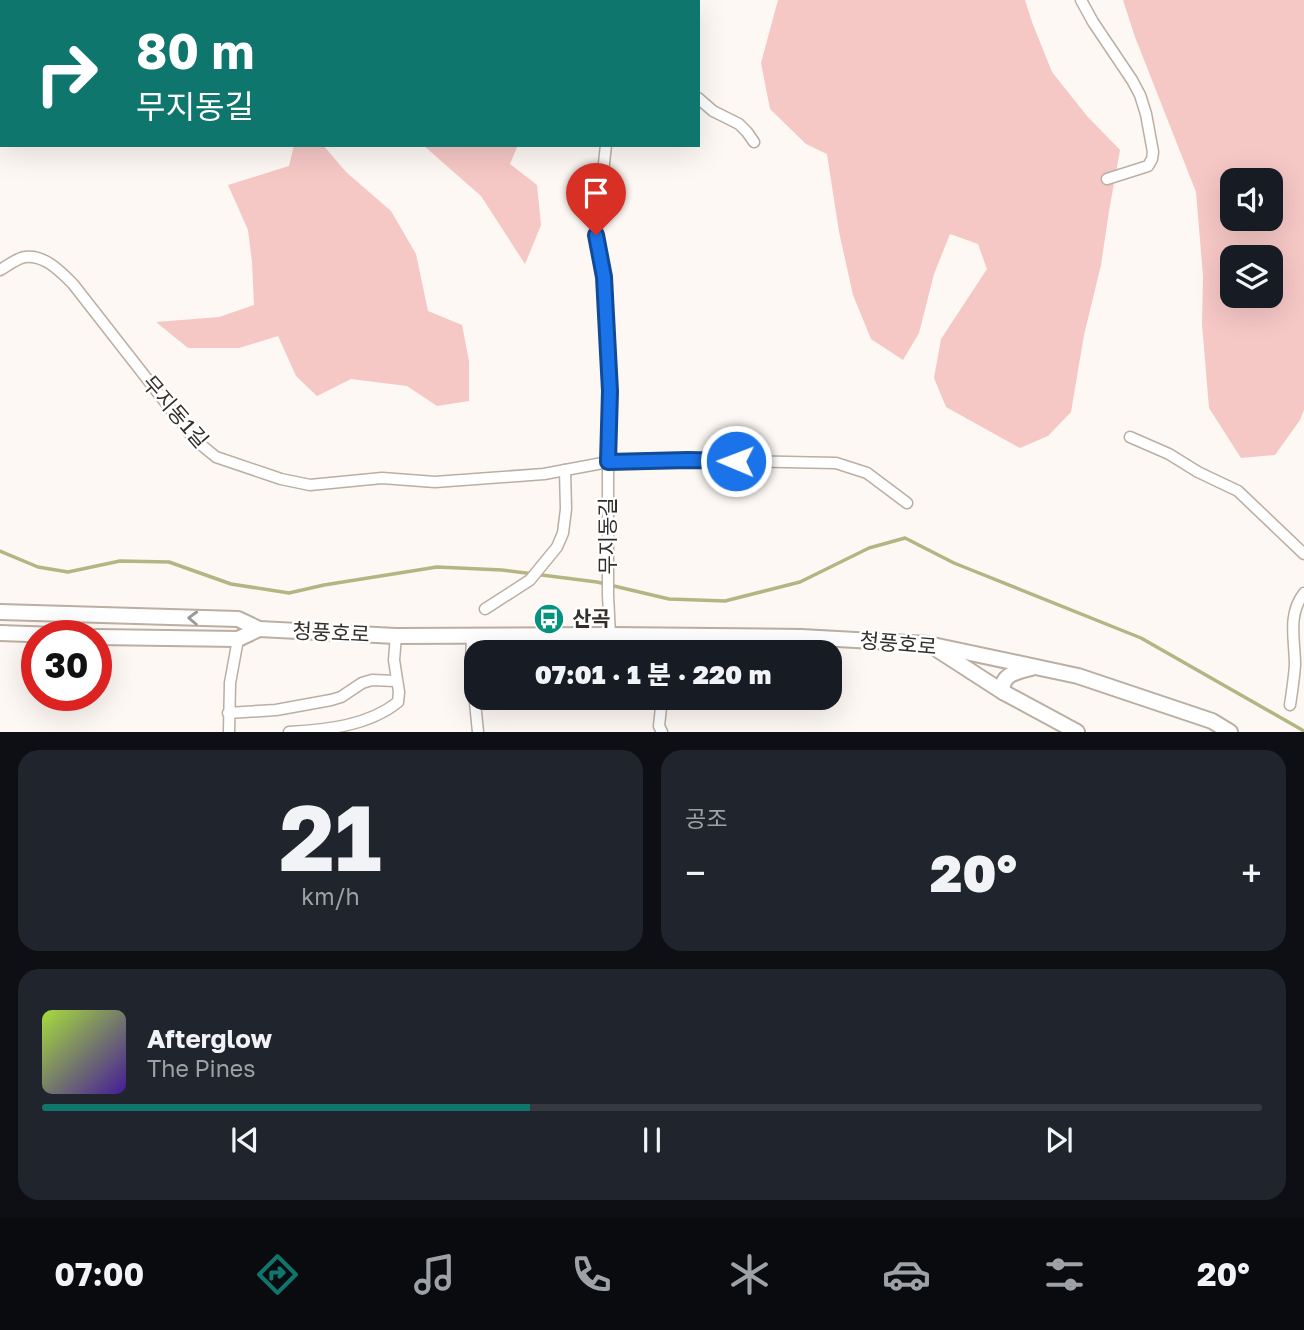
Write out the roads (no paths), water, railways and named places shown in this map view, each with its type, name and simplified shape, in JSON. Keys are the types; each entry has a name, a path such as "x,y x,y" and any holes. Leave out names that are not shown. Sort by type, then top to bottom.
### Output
{"main road":[{"name":"청풍호로","path":"0,612 238,619 259,629 396,636 801,637 928,644 1078,676 1212,722 1230,732"},
{"name":"청풍호로","path":"112,636 238,639 259,629"},
{"path":"0,633 21,634"},
{"path":"928,644 1003,692 1077,732"},
{"path":"1003,692 1004,679 1034,667"}],"street":[{"path":"1081,0 1140,95 1153,152 1148,166 1107,179"},
{"path":"700,100 713,111 739,124 754,142"},
{"name":"무지동길","path":"606,147 596,235 604,277 610,391 610,635"},
{"name":"무지동1길","path":"0,270 25,257 45,260 73,284 194,439 216,457 281,479 310,485 382,478 435,482 544,474 608,462 688,460 836,463 867,473 907,503"},
{"path":"1130,437 1169,454 1198,472 1238,491 1304,554"},
{"path":"485,609 530,580 557,547 563,533 566,509 565,470"},
{"path":"1290,705 1295,667 1293,615 1304,593"},
{"path":"289,732 358,722 385,711 398,702 394,660 396,636"},
{"path":"472,636 471,663 478,732"},
{"path":"668,636 668,640"},
{"path":"229,732 230,682 238,639"},
{"path":"228,713 276,710 331,700 372,680 396,681"},
{"path":"661,710 659,726 662,732"}],"waterway":[{"path":"0,551 38,567 68,572 120,561 169,562 231,584 289,593 437,567 502,570 597,582 669,599 725,601 800,582 869,548 905,538 954,563 1141,638 1304,731"}],"place":[{"name":"산곡","path":"549,619"}]}
